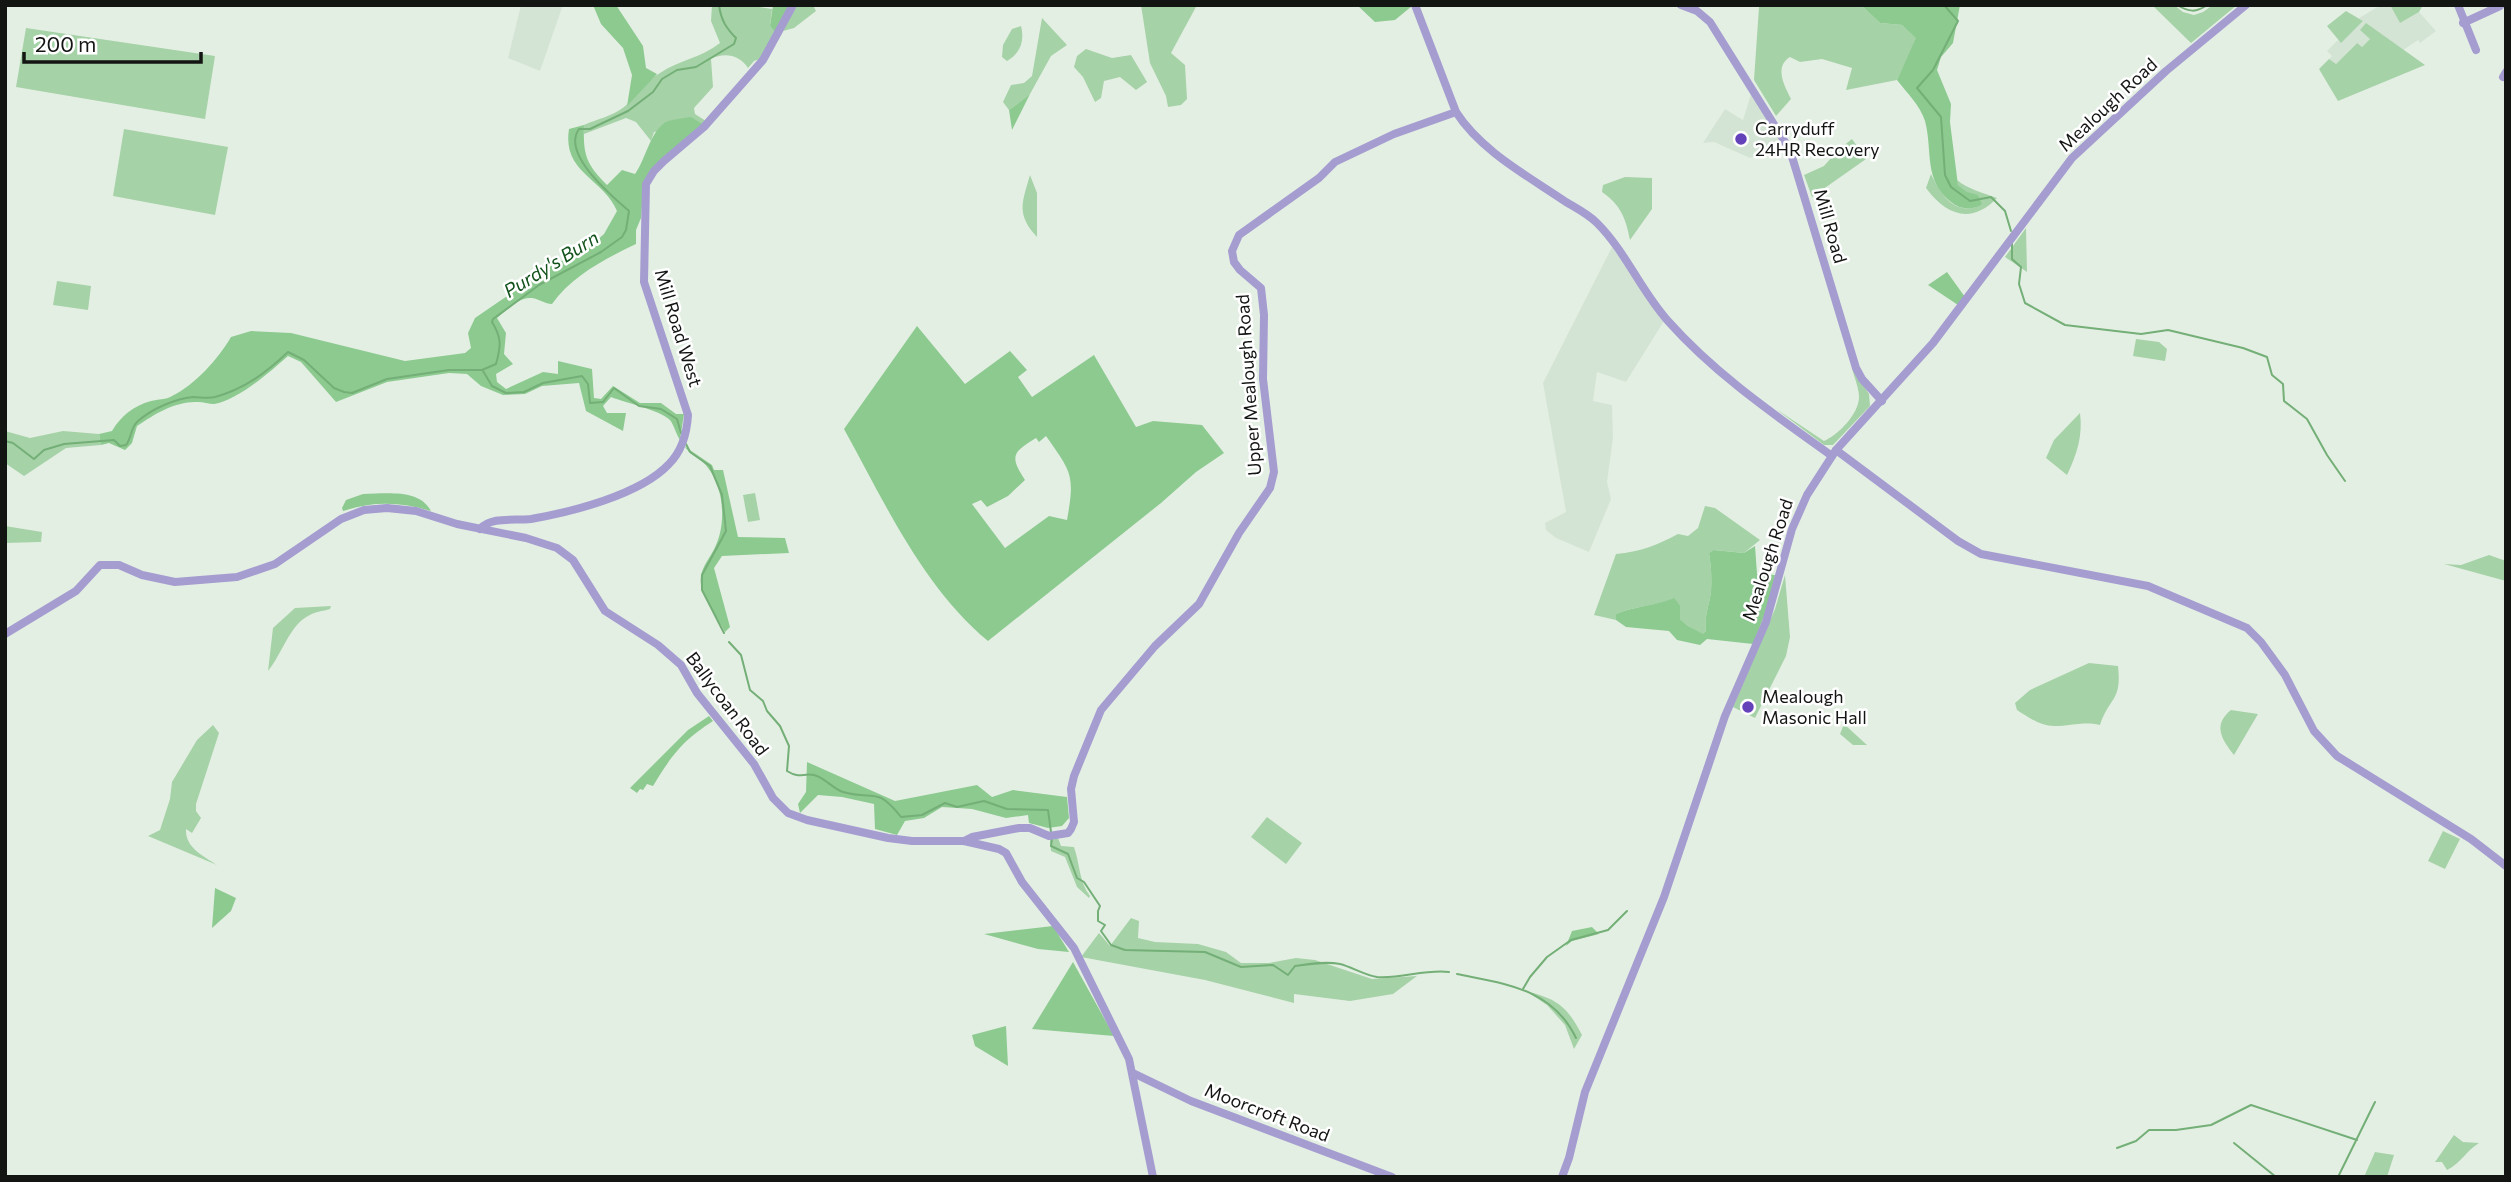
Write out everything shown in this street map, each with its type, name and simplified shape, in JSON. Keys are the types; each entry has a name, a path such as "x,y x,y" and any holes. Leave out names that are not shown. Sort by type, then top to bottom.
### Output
{"street":[{"name":"Mill Road West","path":"480,529 493,520 507,522 544,516 609,499 636,486 671,462 687,432 688,415 645,282 646,184 664,160 704,127 755,70 770,49 793,5"},
{"path":"1416,5 1456,112 1464,125 1482,143 1594,220 1625,256 1665,318 1688,343 1734,383 1958,541 1981,554 2148,586 2247,628 2274,659 2314,731 2326,746 2337,756 2471,839 2506,866"},
{"name":"Mill Road","path":"1681,5 1697,11 1710,23 1785,141 1799,174 1856,368 1881,401"},
{"name":"Mealough Road","path":"1562,1177 1585,1091 1664,897 1725,716 1766,622 1795,520 1807,495 1834,453 1933,343 2085,144 2166,71 2246,5"},
{"path":"2458,5 2476,50"},
{"path":"2463,23 2500,6"},
{"name":"Upper Mealough Road","path":"964,841 1019,828 1030,828 1052,836 1068,833 1074,822 1074,776 1101,710 1155,646 1199,604 1227,552 1273,480 1263,379 1264,315 1261,288 1234,262 1232,251 1235,241 1243,231 1319,178 1335,162 1394,134 1456,112"},
{"name":"Ballycoan Road","path":"5,634 76,591 95,568 105,564 119,565 142,575 175,583 237,577 275,564 341,519 376,508 415,511 557,548 573,560 605,611 658,645 681,665 697,693 754,764 773,798 788,813 807,820 888,838 964,841 999,849 1012,861 1022,882 1073,948 1129,1059 1153,1177"},
{"name":"Moorcroft Road","path":"1133,1073 1191,1101 1392,1177"}],"shaded area":[{"path":"521,5 563,5 540,71 508,58"},
{"path":"2381,5 2390,5 2400,23 2419,12 2436,31 2420,43 2418,40 2402,51 2366,24 2370,39 2362,47 2356,43 2335,65 2329,59 2332,56 2327,51 2363,21 2359,18"},
{"path":"1751,94 1782,145 1750,158 1714,142 1703,143 1725,109 1743,120"},
{"path":"1612,247 1647,293 1664,321 1626,382 1597,372 1593,401 1612,405 1613,438 1607,482 1611,499 1589,552 1556,538 1546,530 1545,523 1566,512 1543,383"}],"green space":[{"path":"593,5 616,5 643,46 646,68 657,74 627,106 632,75 623,48 601,24"},
{"path":"712,5 746,5 772,9 770,26 776,34 763,58 754,61 748,68 741,60 731,56 711,59 713,87 694,108 695,114 706,121 704,125 654,132 651,141 636,122 626,118 584,134 584,125 620,110 655,76 720,43 711,21"},
{"path":"773,5 790,5 776,34 770,26"},
{"path":"798,5 813,5 816,11 794,28 783,31 789,16"},
{"path":"1141,5 1197,5 1171,53 1185,65 1187,99 1181,105 1168,107 1166,96 1150,63"},
{"path":"1357,5 1412,6 1395,20 1375,22"},
{"path":"1861,5 1880,23 1902,25 1917,38 1897,80 1846,90 1852,68 1822,59 1800,62 1790,57 1781,71 1791,99 1776,116 1754,80 1759,7"},
{"path":"1861,5 1960,5 1953,43 1941,57 1937,70 1951,104 1950,122 1958,185 1967,192 1978,195 1982,205 1959,207 1942,193 1936,184 1923,115 1897,80 1916,38 1902,25 1880,23"},
{"path":"2152,5 2174,5 2183,12 2194,15 2213,5 2237,5 2191,43"},
{"path":"2390,5 2423,5 2419,12 2400,23"},
{"path":"2346,11 2363,21 2341,43 2327,26"},
{"path":"1042,18 1067,45 1051,56 1030,94 1009,110 1003,102 1011,85 1024,83 1032,76"},
{"path":"2366,23 2425,65 2338,101 2319,69 2329,59 2336,64 2357,43 2362,47 2370,39 2360,30"},
{"path":"1021,26 1020,46 1015,55 1007,61 1002,57 1003,45 1012,29"},
{"path":"26,28 215,56 205,119 16,87"},
{"path":"1086,49 1112,58 1131,55 1147,82 1136,90 1120,77 1104,81 1101,98 1095,102 1083,77 1074,67 1077,56"},
{"path":"1030,94 1012,130 1009,110"},
{"path":"691,117 704,125 644,182 636,244 580,276 552,304 526,298 512,305 497,318 506,333 504,354 513,364 496,374 497,382 506,389 543,372 558,374 558,361 592,369 594,398 601,399 613,386 640,403 661,403 676,414 684,414 680,440 670,420 665,416 611,397 603,406 607,413 626,413 623,431 586,411 579,383 542,386 525,394 503,395 481,386 467,374 449,373 387,382 336,402 301,362 288,356 253,385 233,397 214,404 181,404 151,417 137,426 132,443 125,450 109,443 101,445 99,434 112,431 133,409 181,391 205,371 231,337 251,331 291,333 405,361 465,353 471,348 468,333 475,318 551,266 587,249 604,234 617,211 603,190 577,166 568,144 569,129 584,125 587,158 594,171 607,185 622,170 635,174 662,125 668,121"},
{"path":"124,129 228,147 215,215 113,196"},
{"path":"1852,139 1866,159 1812,197 1804,175 1824,166"},
{"path":"1931,174 1944,196 1957,206 1972,208 1982,205 1958,185 1957,180 1997,198 1978,212 1968,214 1950,210 1926,188"},
{"path":"1030,175 1037,193 1037,237 1023,215"},
{"path":"1625,177 1652,178 1652,209 1630,240 1622,213 1602,192 1603,185"},
{"path":"2026,228 2027,272 2005,257"},
{"path":"1947,272 1965,297 1958,305 1928,285"},
{"path":"57,281 91,286 88,310 53,305"},
{"path":"917,326 965,384 1010,351 1027,370 1018,377 1032,397 1094,355 1136,427 1153,421 1202,425 1224,453 1196,472 988,641 943,595 924,569 890,514 844,429","holes":["1046,436 1069,475 1071,493 1067,520 1049,516 1005,548 972,504 981,500 987,507 1008,496 1025,480 1015,460 1018,451 1036,438 1039,442"]},
{"path":"2136,339 2159,342 2167,349 2165,361 2133,356"},
{"path":"1852,368 1869,394 1870,406 1833,445 1824,445 1776,409 1824,441 1830,438 1847,423 1858,404 1858,390"},
{"path":"2080,413 2078,444 2067,475 2046,458 2054,440"},
{"path":"5,431 30,438 63,431 99,434 101,445 66,448 24,476 5,463"},
{"path":"684,446 712,465 714,470 723,470 738,537 785,538 789,553 722,556 714,568 730,627 725,632 701,585 703,569 719,536 722,516 720,495 708,468"},
{"path":"391,493 410,496 426,504 431,511 387,504 343,511 346,500 363,494"},
{"path":"755,493 760,520 748,522 743,495"},
{"path":"1705,506 1715,508 1760,540 1744,553 1715,550 1709,553 1711,592 1706,631 1703,635 1680,619 1680,605 1674,599 1623,611 1616,614 1616,620 1594,615 1616,554 1633,552 1678,534 1688,536 1698,528"},
{"path":"5,526 42,532 41,542 5,543"},
{"path":"1755,546 1757,574 1775,575 1770,601 1753,644 1707,639 1700,645 1677,640 1669,631 1626,627 1616,620 1616,614 1674,598 1680,605 1680,619 1703,634 1706,631 1711,592 1709,553 1714,550 1744,553"},
{"path":"2489,555 2506,561 2506,581 2444,564 2461,565"},
{"path":"1785,575 1790,637 1786,656 1755,718 1733,707 1775,609"},
{"path":"331,606 330,609 302,620 296,626 268,671 273,628 295,608"},
{"path":"2089,663 2118,666 2116,693 2100,725 2088,723 2049,726 2034,721 2017,710 2015,703 2030,690"},
{"path":"2231,710 2258,714 2234,755 2223,738 2220,727"},
{"path":"709,716 713,721 678,749 653,786 647,784 637,793 630,788 688,730"},
{"path":"1844,724 1867,745 1853,745 1840,734"},
{"path":"213,725 219,733 196,804 196,811 201,818 192,833 186,829 192,846 217,865 148,836 160,830 170,799 172,782 197,740"},
{"path":"807,762 895,801 977,785 992,797 1013,790 1067,797 1069,818 1062,826 1048,828 1029,823 1028,815 1006,818 972,809 942,807 924,818 905,821 897,835 875,829 874,804 818,795 800,813 798,804 806,792"},
{"path":"1267,817 1302,843 1286,864 1251,837"},
{"path":"2443,831 2460,839 2445,869 2428,861"},
{"path":"1058,838 1061,846 1074,847 1089,898 1077,887 1065,857 1051,851 1050,840"},
{"path":"215,888 236,898 231,911 212,928"},
{"path":"1131,918 1139,921 1138,938 1155,942 1198,944 1226,952 1241,963 1269,963 1296,958 1315,960 1372,979 1417,976 1393,994 1350,1001 1294,994 1294,1003 1205,980 1081,957 1099,933 1110,946"},
{"path":"1053,926 1069,952 1038,949 984,934"},
{"path":"1592,927 1599,934 1572,941 1566,946 1572,931"},
{"path":"1073,962 1114,1036 1032,1029"},
{"path":"1526,991 1546,997 1566,1010 1582,1035 1574,1049 1565,1025 1547,1005"},
{"path":"1006,1026 1008,1066 975,1046 972,1035"},
{"path":"2454,1135 2463,1142 2479,1143 2447,1170 2442,1162 2435,1162"},
{"path":"2375,1152 2394,1155 2387,1177 2364,1177"}],"waterway":[{"name":"Purdy's Burn","path":"5,441 13,443 34,459 44,450 64,444 114,440 120,446 126,445 135,424 150,412 178,400 193,397 212,398 236,390 263,373 288,352 304,360 334,388 352,393 387,379 449,370 482,370 496,364 500,342 493,319 539,285 601,252 622,237 626,230 629,211 582,162 575,139 579,129 590,129 628,111 653,92 662,79 677,70 696,67 734,44 736,38 724,23 719,5"},
{"path":"1944,5 1958,21 1933,70 1917,88 1941,117 1945,175 1951,187 1970,201 1991,197 2005,211 2011,231"},
{"path":"2177,5 2192,11 2207,5"},
{"path":"2012,244 2012,259 2021,267 2019,284 2025,303 2065,325 2141,334 2168,330 2243,348 2267,357 2272,375 2283,384 2284,401 2307,419 2345,481"},
{"path":"483,371 492,386 506,393 524,392 543,383 582,376 588,384 590,403 603,402 614,388 639,406 661,409 677,419 681,433"},
{"path":"686,444 690,452 710,466 722,495 726,531 702,575 702,590 724,633"},
{"path":"729,642 741,655 750,690 763,701 767,711 780,726 789,746 787,771 798,775 818,776 843,792 880,797 901,817 922,815 945,803 957,807 984,801 1007,809 1048,810 1051,832"},
{"path":"1052,838 1051,846 1068,854 1077,878 1084,882 1100,906 1098,921 1105,925 1101,931 1111,945 1125,950 1205,952 1241,967 1273,965 1288,975 1295,966 1323,963 1340,964 1377,977 1449,972"},
{"path":"1523,989 1547,957 1571,940 1608,930 1627,911"},
{"path":"1457,974 1509,985 1540,998 1566,1021 1576,1038"},
{"path":"2338,1177 2375,1102"},
{"path":"2117,1148 2136,1141 2149,1130 2176,1130 2211,1125 2251,1105 2357,1140"},
{"path":"2234,1143 2276,1177"}],"place":[{"name":"Carryduff 24HR Recovery","path":"1741,139"},
{"name":"Mealough Masonic Hall","path":"1748,707"}]}
